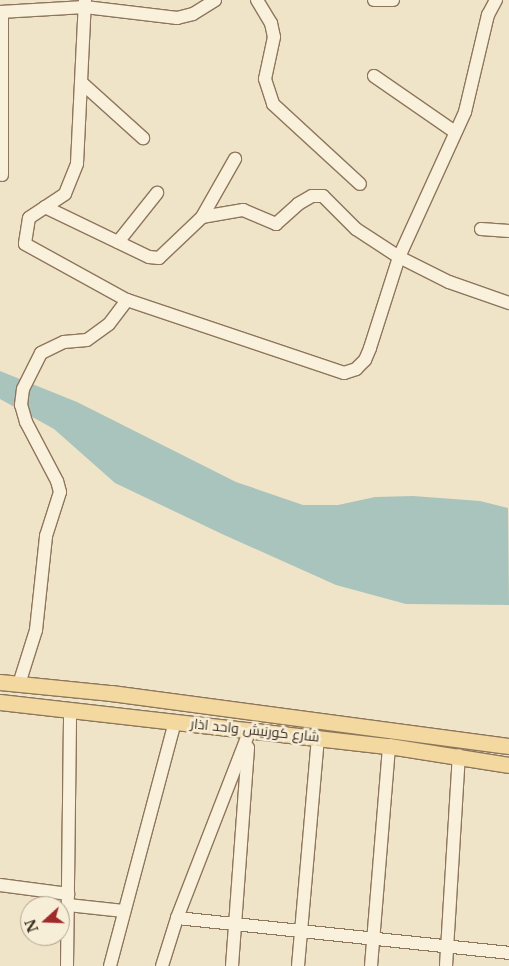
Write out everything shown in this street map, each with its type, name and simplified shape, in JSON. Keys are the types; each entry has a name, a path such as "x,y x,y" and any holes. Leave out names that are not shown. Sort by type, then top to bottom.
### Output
{"main road":[{"name":"شارع كورنيش واحد اذار","path":"0,682 111,694 509,746"},
{"path":"108,713 111,694"},
{"name":"شارع كورنيش واحد اذار","path":"0,702 108,713 250,732 318,737 460,755 509,765"}],"street":[{"path":"2,174 1,12 85,4 177,18 193,14 215,0"},
{"path":"257,0 271,23 274,37 265,79 273,104 360,184"},
{"path":"374,0 393,0"},
{"path":"85,4 83,84 77,164 65,194 29,218 24,238 29,249 127,300 344,373 356,369 366,360 399,257 471,94 488,15 496,0"},
{"path":"374,76 455,132"},
{"path":"83,84 143,138"},
{"path":"45,208 149,257 159,258 202,217 235,159"},
{"path":"118,242 157,193"},
{"path":"202,217 242,210 276,224 298,204 312,196 323,196 356,229 399,257 449,282 509,303"},
{"path":"481,230 509,230"},
{"path":"19,684 36,630 46,536 60,492 57,481 32,437 21,398 28,377 46,350 64,342 76,342 92,337 109,324 127,300"},
{"path":"68,896 70,710"},
{"path":"115,966 110,966 175,722"},
{"path":"162,966 177,918 250,732"},
{"path":"232,966 250,732"},
{"path":"298,966 318,737"},
{"path":"371,966 389,746"},
{"path":"446,966 460,755"},
{"path":"0,885 53,896"},
{"path":"70,899 124,911"},
{"path":"177,918 509,954"},
{"path":"67,946 67,966"}],"water":[{"path":"0,371 77,402 236,482 303,505 338,505 375,497 413,496 480,501 508,508 509,605 406,604 336,585 222,534 115,483 54,429 0,399"}]}
